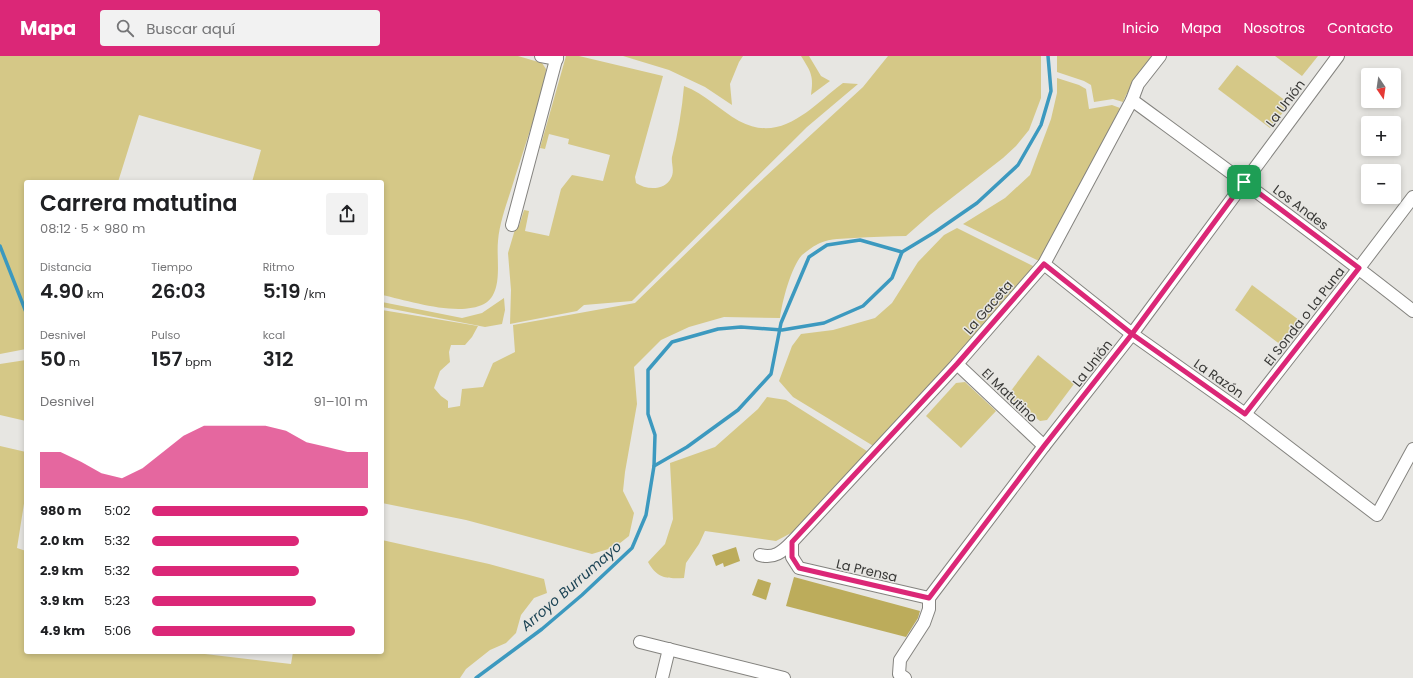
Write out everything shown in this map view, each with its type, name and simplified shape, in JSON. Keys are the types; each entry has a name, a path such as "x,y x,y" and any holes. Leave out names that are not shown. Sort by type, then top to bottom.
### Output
{"street":[{"path":"512,225 557,57 541,56"},
{"name":"La Gaceta","path":"760,555 772,557 780,554 792,542 957,364 1044,264 1132,100 1138,84 1160,56"},
{"name":"La Unión","path":"902,676 900,660 924,623 929,609 929,598 1044,446 1132,334 1338,56"},
{"name":"Los Andes","path":"1132,100 1359,268 1413,311"},
{"name":"El Sonda o La Puna","path":"1245,414 1413,197"},
{"name":"La Razón","path":"1044,264 1132,334 1245,414 1377,515 1413,449"},
{"name":"El Matutino","path":"957,364 1044,446"},
{"name":"La Prensa","path":"792,542 792,557 799,568 929,598"},
{"path":"640,642 784,678"},
{"path":"662,678 669,649"}],"shaded area":[{"path":"0,56 518,56 542,63 546,69 545,84 501,225 498,241 497,284 490,299 484,304 473,308 461,309 434,307 384,295 384,180 253,180 261,150 139,115 119,180 24,180 24,349 0,354"},
{"path":"566,56 579,56 663,76 635,177 636,183 650,188 664,185 668,182 672,175 672,157 680,122 684,86 699,93 739,121 755,127 769,128 795,120 843,83 858,84 807,127 632,301 584,305 577,311 510,324 511,290 508,253 516,226 519,226 524,210 529,211 525,231 549,236 561,189 572,175 603,181 610,155 568,144 569,139 549,134 545,149 540,148"},
{"path":"623,56 743,56 730,84 732,105 705,87 669,70"},
{"path":"801,56 809,56 821,76 830,81 811,95 811,74"},
{"path":"888,56 1041,56 1041,98 1029,130 1016,146 1003,158 931,214 906,236 833,239 824,241 806,252 798,260 785,294 780,318 724,317 689,327 661,340 634,367 637,404 623,491 634,513 629,536 615,547 592,554 466,520 384,503 384,310 478,326 472,337 465,345 451,345 449,352 450,362 440,371 434,388 448,401 448,408 460,406 462,389 483,387 493,363 515,352 513,325 635,303 752,189 863,87"},
{"path":"1057,56 1154,56 1126,95 1123,102 1113,99 1094,102 1091,85 1084,81 1057,72"},
{"path":"1275,56 1318,56 1302,76"},
{"path":"1237,65 1290,104 1270,128 1218,89"},
{"path":"1057,78 1079,85 1086,89 1089,109 1112,105 1120,108 1093,165 1039,261 963,224 1005,198 1030,175 1051,119 1057,93"},
{"path":"957,228 1035,267 1029,276 875,447 793,397 779,381 792,346 801,334 833,330 875,318 892,303 918,262 944,235"},
{"path":"1252,285 1299,320 1281,345 1235,310"},
{"path":"504,298 505,310 502,324 485,327 384,307 384,302 462,318 482,313"},
{"path":"1038,355 1074,384 1047,420 1040,421 1007,396"},
{"path":"24,360 24,421 0,415 0,364"},
{"path":"965,382 996,411 961,448 926,416 956,383"},
{"path":"767,397 786,400 870,453 793,532 776,541 705,531 699,544 686,563 684,578 667,578 659,574 648,562 665,544 673,519 670,463 715,447 758,409"},
{"path":"0,446 24,452 24,504 17,548 24,550 24,654 205,654 291,664 293,654 384,654 384,540 489,564 544,579 547,593 534,598 521,615 516,633 506,643 490,650 466,669 460,678 0,678"}],"building":[{"path":"736,547 740,561 724,567 723,563 716,566 712,555"},
{"path":"794,577 920,611 918,618 906,637 786,606"},
{"path":"758,579 771,583 766,600 752,595"}],"waterway":[{"name":"Arroyo Burrumayo","path":"476,678 542,629 582,595 632,548 646,515 654,466 687,447 738,410 771,374 781,323 809,257 827,245 860,240 902,252 935,232 977,203 1018,165 1041,125 1051,91 1048,56"},
{"path":"0,246 24,307"},
{"name":"Arroyo Burrumayo","path":"654,466 655,435 648,414 648,370 672,342 718,329 741,327 782,330 824,323 863,306 892,278 902,252"}],"route":[{"path":"1244,182 1132,334 1044,264 957,364 792,542 792,557 799,568 929,598 1044,446 1132,334 1245,414 1359,268 1244,182"}]}
